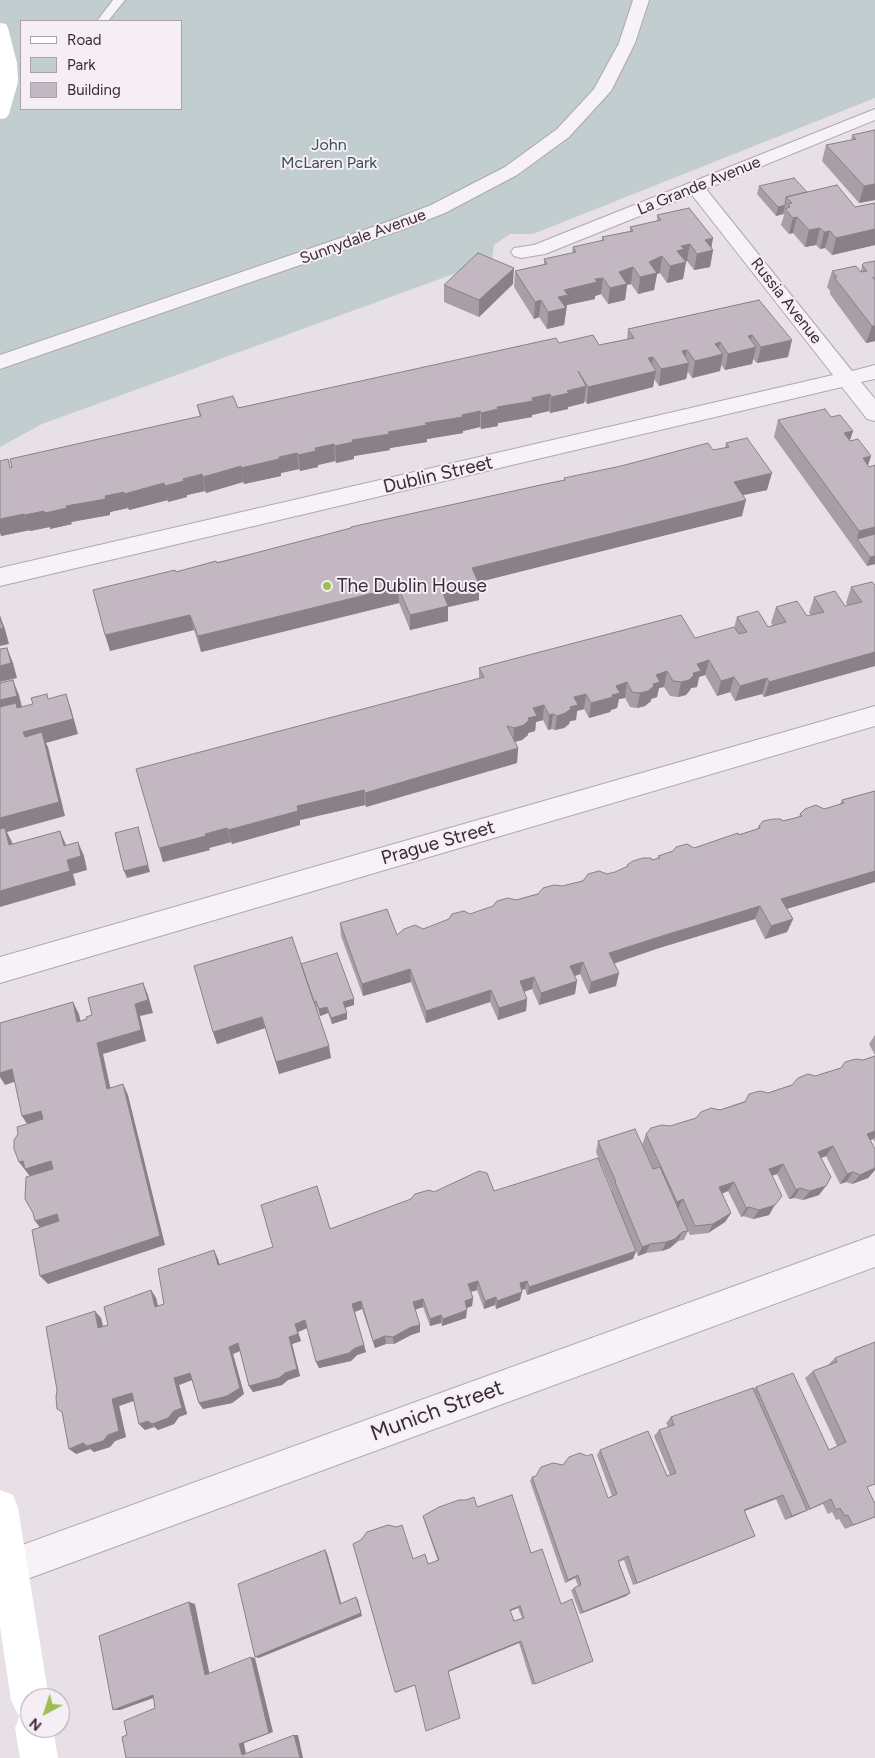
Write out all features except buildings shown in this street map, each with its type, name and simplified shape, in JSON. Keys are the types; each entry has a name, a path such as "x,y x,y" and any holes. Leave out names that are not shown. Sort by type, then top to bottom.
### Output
{"street":[{"name":"Sunnydale Avenue","path":"0,362 380,231 438,209 511,172 563,133 602,91 627,43 641,0"},
{"path":"0,28 10,63 10,82 0,114"},
{"name":"La Grande Avenue","path":"522,252 538,250 696,188 875,114"},
{"name":"Russia Avenue","path":"696,188 875,414"},
{"name":"Dublin Street","path":"0,577 875,372"},
{"name":"Prague Street","path":"0,970 875,716"},
{"name":"Munich Street","path":"5,1569 875,1251"},
{"path":"0,1508 5,1569 28,1688"},
{"path":"36,1738 39,1758"}],"lane":[{"path":"103,20 119,0"}],"green space":[{"name":"John McLaren Park","path":"0,0 875,0 875,98 533,234 510,234 494,245 492,260 42,424 0,447"}],"place":[{"name":"The Dublin House","path":"327,586"}]}
